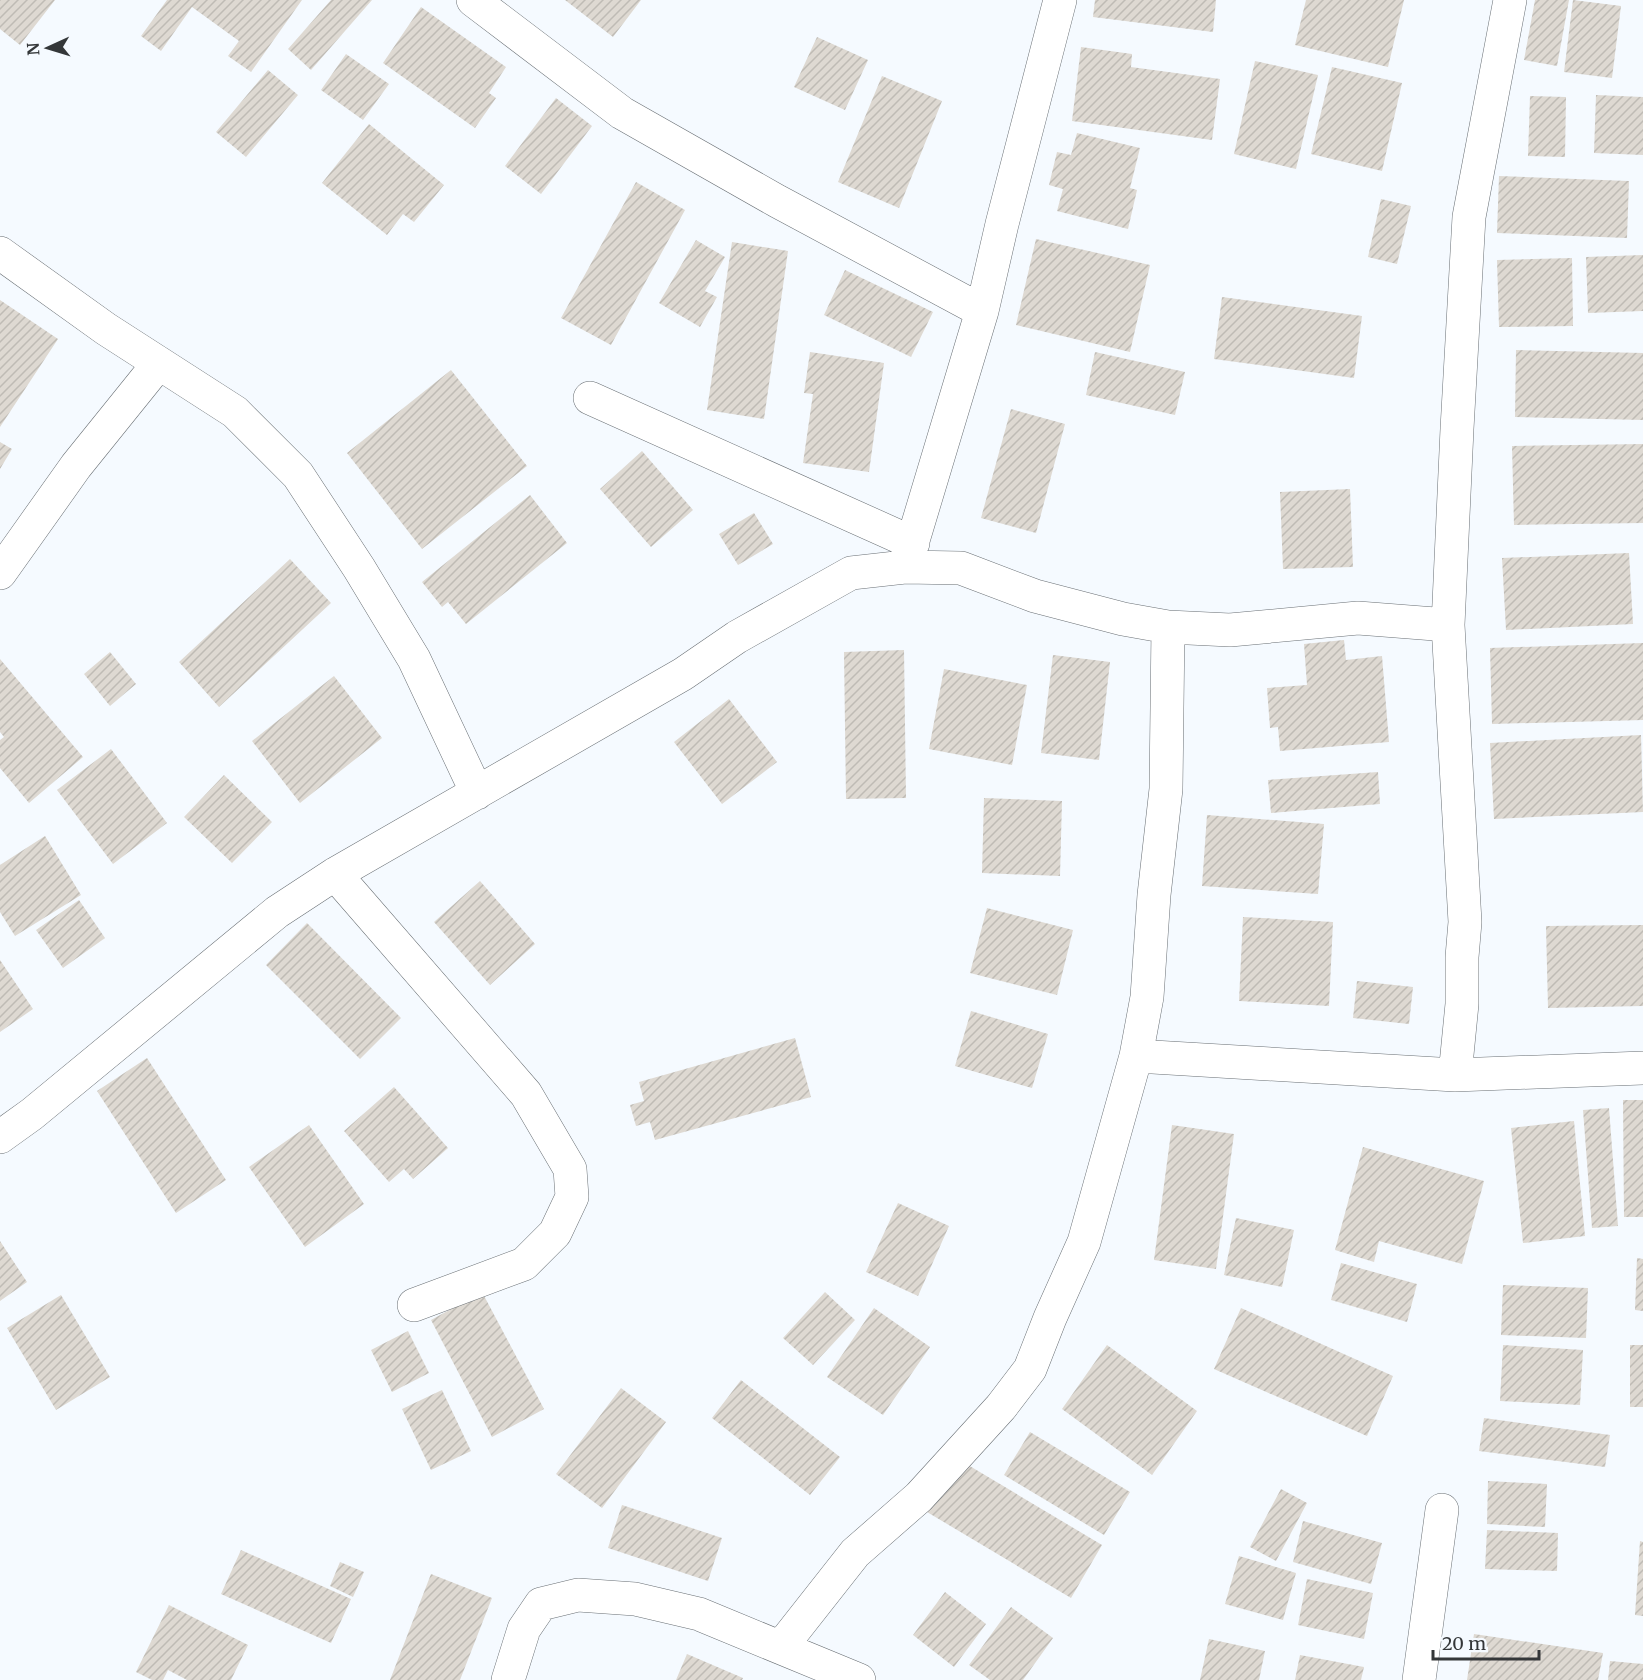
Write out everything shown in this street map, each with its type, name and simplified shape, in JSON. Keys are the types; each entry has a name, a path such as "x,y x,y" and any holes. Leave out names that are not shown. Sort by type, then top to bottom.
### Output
{"street":[{"path":"473,0 621,113 777,201 982,311"},
{"path":"909,555 982,311 1060,0"},
{"path":"1455,1075 1462,1004 1465,922 1448,625 1468,217 1510,0"},
{"path":"0,253 106,330 235,412 298,475 359,568 414,659 477,793"},
{"path":"0,573 76,466 159,363"},
{"path":"590,398 909,555 961,568 1035,596 1123,619 1168,627 1230,630 1358,618 1448,625"},
{"path":"0,1137 32,1114 277,912 335,874 683,674 737,637 851,573 909,555"},
{"path":"781,1647 855,1553 919,1497 1001,1407 1030,1368 1084,1242 1137,1056 1147,997 1154,896 1166,789 1168,627"},
{"path":"335,874 526,1094 570,1169 572,1197 555,1233 524,1264 414,1305"},
{"path":"1137,1056 1455,1075 1643,1068"},
{"path":"1419,1680 1442,1510"},
{"path":"507,1680 524,1629 541,1604 578,1595 635,1599 699,1614 859,1680"}],"building":[{"path":"0,0 55,0 20,45 0,29"},
{"path":"167,0 302,0 251,72 228,56 239,41 192,7 161,51 141,36"},
{"path":"331,0 372,0 311,70 288,49"},
{"path":"565,0 641,0 613,37"},
{"path":"1095,0 1216,0 1213,32 1093,17"},
{"path":"1306,0 1404,0 1388,67 1295,45"},
{"path":"1535,0 1569,0 1557,66 1524,60"},
{"path":"1573,0 1621,6 1612,78 1564,72"},
{"path":"421,7 506,67 489,93 496,98 475,128 383,63"},
{"path":"817,37 868,60 845,110 794,87"},
{"path":"1081,47 1132,54 1131,67 1220,79 1212,140 1072,121"},
{"path":"346,54 389,84 363,120 321,90"},
{"path":"1255,61 1318,75 1296,169 1234,154"},
{"path":"1332,67 1402,83 1382,171 1311,154"},
{"path":"268,70 298,95 246,157 216,132"},
{"path":"882,76 942,101 899,208 838,182"},
{"path":"1596,95 1643,97 1643,155 1594,153"},
{"path":"1530,96 1566,97 1565,157 1528,156"},
{"path":"556,98 592,126 541,194 505,166"},
{"path":"369,124 444,185 414,222 403,214 387,235 322,183"},
{"path":"1077,133 1140,148 1130,188 1137,190 1128,229 1057,211 1063,189 1049,185 1057,152 1071,155"},
{"path":"1499,176 1629,181 1627,238 1497,233"},
{"path":"636,182 685,210 611,345 561,318"},
{"path":"1381,199 1411,206 1397,264 1368,257"},
{"path":"1036,239 1150,265 1130,352 1016,325"},
{"path":"696,240 725,257 705,291 717,297 700,327 659,303"},
{"path":"732,242 788,251 764,419 707,410"},
{"path":"1643,255 1643,311 1588,313 1586,257"},
{"path":"1572,258 1573,326 1499,327 1497,260"},
{"path":"845,270 933,312 911,357 824,315"},
{"path":"1222,297 1362,316 1354,378 1214,359"},
{"path":"0,300 58,339 0,427"},
{"path":"1516,350 1643,353 1643,420 1515,417"},
{"path":"810,352 884,363 869,472 803,463 813,394 804,393"},
{"path":"1095,352 1185,372 1175,415 1086,395"},
{"path":"451,370 527,466 422,549 347,453"},
{"path":"1011,409 1065,424 1036,533 981,518"},
{"path":"0,442 12,449 0,469"},
{"path":"1643,444 1643,523 1514,525 1512,446"},
{"path":"642,451 693,510 651,547 600,489"},
{"path":"1350,489 1353,567 1283,569 1280,492"},
{"path":"530,495 567,543 466,624 448,602 442,607 422,582"},
{"path":"754,513 773,544 738,565 719,534"},
{"path":"1629,553 1633,624 1506,630 1502,558"},
{"path":"290,559 331,603 219,707 179,662"},
{"path":"1344,640 1346,660 1382,656 1389,742 1280,751 1278,727 1270,728 1267,688 1307,685 1304,644"},
{"path":"1643,643 1643,720 1492,724 1490,648"},
{"path":"904,650 906,798 846,799 844,652"},
{"path":"110,652 136,684 110,706 84,674"},
{"path":"1053,655 1110,662 1099,760 1041,753"},
{"path":"0,659 83,757 29,803 0,768 0,740 4,737 0,732"},
{"path":"944,669 1027,685 1012,765 929,749"},
{"path":"334,676 382,738 300,803 252,741"},
{"path":"729,699 777,762 722,804 674,742"},
{"path":"1641,735 1643,812 1494,819 1490,743"},
{"path":"111,749 167,823 113,864 57,790"},
{"path":"1378,772 1380,804 1271,813 1268,780"},
{"path":"224,775 272,822 232,863 184,817"},
{"path":"984,798 1062,801 1060,876 982,873"},
{"path":"1207,815 1324,824 1318,894 1202,886"},
{"path":"45,836 81,895 15,936 0,912 0,865"},
{"path":"480,881 535,944 490,985 434,922"},
{"path":"79,900 105,938 63,968 36,930"},
{"path":"987,908 1073,930 1057,995 970,973"},
{"path":"1243,917 1333,922 1329,1006 1239,1001"},
{"path":"307,923 401,1018 360,1059 266,965"},
{"path":"1643,925 1643,1006 1548,1008 1546,926"},
{"path":"0,960 33,1009 0,1032"},
{"path":"1357,981 1413,987 1409,1024 1353,1018"},
{"path":"971,1011 1048,1034 1032,1088 955,1066"},
{"path":"795,1038 811,1097 655,1140 650,1122 636,1126 630,1105 644,1101 639,1082"},
{"path":"147,1058 226,1180 176,1213 97,1091"},
{"path":"394,1087 448,1148 413,1179 404,1169 389,1182 344,1131"},
{"path":"1623,1100 1643,1100 1643,1217 1624,1217"},
{"path":"1609,1108 1618,1226 1592,1228 1583,1110"},
{"path":"1574,1121 1585,1236 1523,1243 1511,1128"},
{"path":"309,1125 364,1204 305,1247 249,1167"},
{"path":"1172,1125 1234,1134 1216,1269 1154,1260"},
{"path":"1363,1147 1484,1181 1462,1264 1379,1241 1374,1262 1335,1250"},
{"path":"898,1203 949,1226 918,1296 866,1272"},
{"path":"1236,1218 1294,1230 1282,1287 1224,1275"},
{"path":"0,1241 27,1282 0,1301"},
{"path":"1637,1258 1643,1259 1643,1311 1635,1310"},
{"path":"1341,1263 1417,1284 1407,1322 1331,1300"},
{"path":"1503,1285 1588,1288 1586,1338 1501,1335"},
{"path":"482,1292 544,1409 492,1437 431,1320"},
{"path":"825,1292 855,1320 813,1365 783,1338"},
{"path":"61,1295 110,1377 56,1410 7,1328"},
{"path":"874,1308 930,1347 883,1415 827,1377"},
{"path":"1241,1308 1393,1376 1367,1436 1214,1369"},
{"path":"408,1331 429,1373 392,1392 371,1350"},
{"path":"1107,1345 1197,1411 1152,1475 1062,1409"},
{"path":"1503,1345 1583,1350 1580,1405 1500,1401"},
{"path":"1630,1345 1643,1345 1643,1407 1630,1407"},
{"path":"741,1380 840,1457 810,1495 712,1418"},
{"path":"621,1388 666,1422 602,1508 556,1474"},
{"path":"442,1390 471,1451 431,1470 402,1409"},
{"path":"1484,1418 1610,1435 1605,1467 1479,1451"},
{"path":"1030,1432 1130,1492 1104,1535 1004,1475"},
{"path":"958,1459 1102,1545 1071,1598 927,1512"},
{"path":"1488,1481 1547,1484 1545,1527 1487,1524"},
{"path":"1281,1489 1307,1503 1276,1561 1250,1547"},
{"path":"622,1505 722,1538 708,1581 608,1548"},
{"path":"1303,1521 1382,1543 1371,1584 1293,1562"},
{"path":"1487,1530 1558,1533 1557,1571 1485,1569"},
{"path":"1640,1541 1643,1542 1643,1616 1635,1615"},
{"path":"241,1550 351,1599 331,1643 221,1594"},
{"path":"1239,1556 1296,1573 1283,1620 1225,1604"},
{"path":"340,1562 364,1572 353,1597 330,1586"},
{"path":"431,1574 492,1598 460,1680 390,1680"},
{"path":"1307,1579 1373,1593 1364,1639 1298,1625"},
{"path":"945,1592 986,1624 954,1667 913,1635"},
{"path":"169,1605 248,1645 231,1680 187,1680 168,1670 163,1680 152,1680 136,1672"},
{"path":"1011,1607 1053,1638 1023,1680 990,1680 969,1665"},
{"path":"1474,1634 1603,1653 1598,1680 1467,1680"},
{"path":"1209,1639 1265,1651 1259,1680 1200,1680"},
{"path":"687,1654 743,1678 742,1680 676,1680"},
{"path":"1300,1655 1364,1667 1361,1680 1295,1680"},
{"path":"1610,1661 1643,1664 1643,1680 1608,1680"}]}
